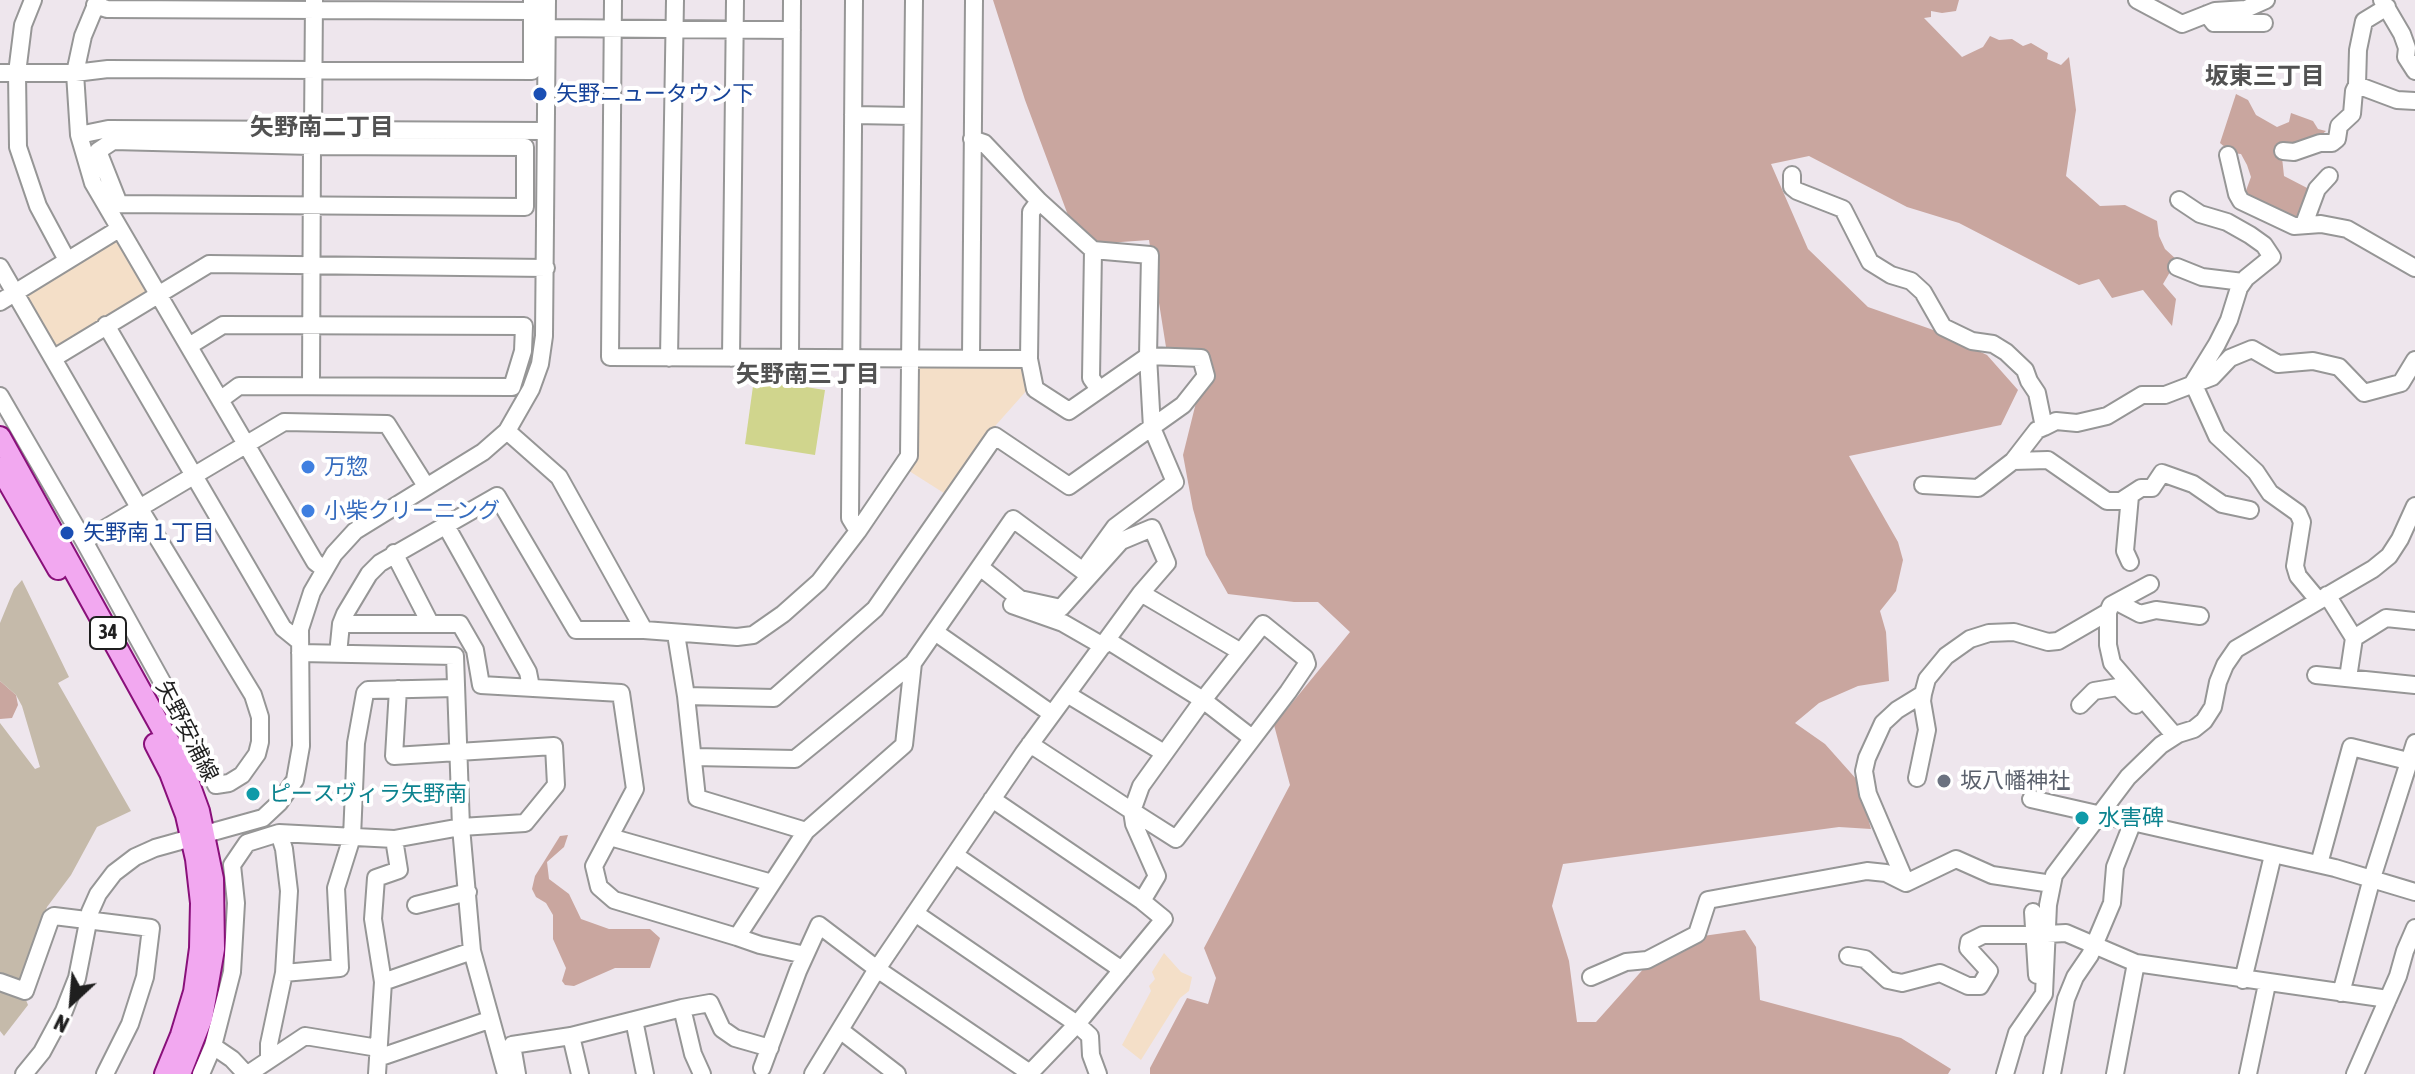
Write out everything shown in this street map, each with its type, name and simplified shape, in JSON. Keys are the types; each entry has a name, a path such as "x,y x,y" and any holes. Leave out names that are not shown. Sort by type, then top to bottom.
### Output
{"main road":[{"name":"矢野安浦線","path":"0,437 183,767 215,903 214,949 202,1018 180,1074"},
{"name":"矢野安浦線","path":"0,468 6,492 94,628 199,835 199,959 188,1014 165,1074"}],"street":[{"path":"33,0 23,25 17,73 18,147 38,206 67,260"},
{"path":"24,1074 42,1052 64,1011 77,978 88,921 98,894 114,873 145,852 263,818 279,803 295,780 301,746 300,647 312,592 324,569 355,531 472,460 507,431 531,389 540,364 544,336 547,0"},
{"path":"613,0 610,357 1029,359"},
{"path":"669,358 675,0"},
{"path":"731,358 735,0"},
{"path":"790,358 792,0"},
{"path":"854,0 850,518 858,531"},
{"path":"338,654 341,624 369,574 394,553 497,496 576,630 753,635 783,614 819,582 909,456 914,0"},
{"path":"971,358 974,0"},
{"path":"2137,0 2182,24 2213,8 2246,9 2266,0"},
{"path":"0,73 75,73 108,69 532,71 532,6 314,5 107,9 96,3 83,36 75,73 79,135 93,183 315,562 324,569"},
{"path":"2283,151 2294,152 2337,139 2339,126 2352,114 2364,21 2384,4 2411,46 2406,57 2415,71"},
{"path":"311,385 314,5"},
{"path":"2213,8 2214,23 2264,23"},
{"path":"547,28 792,30"},
{"path":"2357,85 2397,100 2415,101"},
{"path":"853,115 912,116"},
{"path":"79,135 108,129 312,138 525,147 525,207 119,204 98,151 113,141 312,138 545,131"},
{"path":"694,757 795,759 913,663 1013,519 1083,571 1115,527 1175,482 1152,428 1148,356 1150,255 1093,250 1039,201 984,143 972,139"},
{"path":"2228,155 2241,201 2294,226 2321,224 2347,229 2415,268"},
{"path":"1792,175 1792,187 1797,191 1843,209 1870,262 1891,275 1911,281 1923,292 1943,327 1972,341 1993,344 2025,370 2037,393 2044,427"},
{"path":"2304,224 2317,189 2329,176"},
{"path":"2179,200 2200,214 2227,222 2264,245 2272,257 2243,282 2217,344 2193,383"},
{"path":"686,696 774,698 875,609 995,436 1069,486 1183,405 1206,376 1201,358 1148,356 1069,411 1035,389 1029,359 1031,212 1039,201"},
{"path":"0,302 119,229"},
{"path":"1093,250 1091,378 1099,389"},
{"path":"54,358 209,264 546,268"},
{"path":"0,267 140,509 253,695 258,707 260,728 257,754 242,775 229,783 216,785 84,541 0,396"},
{"path":"2177,267 2202,277 2243,282"},
{"path":"106,325 283,628 300,647 338,654 455,656 461,827 472,951 506,1074"},
{"path":"189,346 223,325 524,326 523,351 512,387 239,386 220,400"},
{"path":"1923,485 1978,488 2013,461 2037,430 2056,421 2077,423 2107,416 2142,395 2165,395 2212,377 2230,358 2252,349 2278,364 2313,361 2339,367 2364,393 2401,383 2414,366"},
{"path":"2193,383 2217,436 2256,472 2270,493 2298,513 2302,522 2295,566 2298,576 2323,598 2354,638 2348,678"},
{"path":"84,541 284,422 387,424 426,486"},
{"path":"507,431 559,477 644,630"},
{"path":"2013,461 2048,460 2107,501 2121,501 2141,488 2152,488 2162,473 2193,484 2222,504 2250,510"},
{"path":"2130,496 2125,551 2130,562"},
{"path":"2080,705 2094,691 2118,687 2145,714 2171,731 2194,729 2213,707 2218,682 2236,649 2389,556 2415,506"},
{"path":"445,524 528,672 531,687"},
{"path":"813,1074 877,969 1030,744 1141,593 1167,563 1152,528 1121,541 1061,608 1020,599 980,567"},
{"path":"394,553 430,623"},
{"path":"1917,778 1926,742 1923,694 1936,664 1970,639 1989,633 2014,632 2048,642 2058,641 2150,584"},
{"path":"985,585 1016,608 1063,623 1105,643 1203,700 1252,738"},
{"path":"1141,593 1241,652"},
{"path":"2112,607 2108,645 2112,663 2171,731"},
{"path":"2112,607 2140,614 2156,610 2200,616"},
{"path":"2354,638 2386,618 2415,621"},
{"path":"341,624 460,624 475,650 481,685 621,693 635,789 594,866 599,887 614,900 760,945 805,955"},
{"path":"1030,744 1132,811 1176,839 1307,664 1305,658 1263,624 1141,786 1132,811 1134,824 1157,876 1142,901"},
{"path":"935,632 1052,714"},
{"path":"676,634 697,798 806,831"},
{"path":"737,937 806,831 904,745 913,663"},
{"path":"2316,675 2415,685"},
{"path":"284,973 340,968 336,888 352,837 356,743 365,693 368,690 456,688"},
{"path":"201,1074 213,1046 232,972 236,903 232,865 247,843 279,833 394,839 461,827 525,823 556,785 554,746 394,756 398,689"},
{"path":"1067,694 1164,753"},
{"path":"1906,883 1868,794 1864,771 1883,723 1923,694"},
{"path":"2042,934 2054,875 2128,777 2171,731"},
{"path":"2341,993 2372,878 2415,743"},
{"path":"2319,864 2351,747 2408,761"},
{"path":"762,1068 819,925 877,969 1029,1073 1077,1024 1164,919 992,799"},
{"path":"2031,799 2319,864 2415,892"},
{"path":"2052,1074 2066,999 2112,903 2115,867 2132,824"},
{"path":"269,1058 269,1044 284,973 289,891 279,833"},
{"path":"610,837 772,883"},
{"path":"378,1060 383,982 373,919 376,878 399,870 394,839"},
{"path":"955,855 1122,970"},
{"path":"2243,980 2273,855"},
{"path":"1906,883 1956,859 1992,875 2052,884"},
{"path":"1591,977 1626,962 1647,960 1697,934 1708,900 1867,871 1886,873 1906,883"},
{"path":"416,905 468,892"},
{"path":"2005,1074 2017,1033 2040,1004 2047,981 2042,934 2033,912"},
{"path":"915,913 1077,1024 1090,1036 1091,1055 1098,1074"},
{"path":"0,982 25,991 54,916 151,928 145,977 134,1013 105,1074"},
{"path":"2355,1074 2415,928"},
{"path":"1848,956 1865,959 1888,980 1902,983 1940,973 1968,986 1980,986 1989,971 1968,948 1969,942 1983,935 2066,933 2136,963 2388,999"},
{"path":"383,982 472,951"},
{"path":"2115,1074 2136,963"},
{"path":"2248,1074 2267,984"},
{"path":"517,1074 512,1045 571,1036 710,1003 722,1029 735,1038 770,1048"},
{"path":"682,1008 693,1054 702,1074"},
{"path":"213,1046 247,1074 305,1036 378,1060 489,1020"},
{"path":"634,1020 645,1074"},
{"path":"840,1030 897,1074"},
{"path":"571,1036 580,1074"}],"shaded area":[{"path":"993,0 1959,0 1956,11 1931,11 1931,17 1924,18 1962,57 1983,47 1990,36 1999,40 2012,39 2023,46 2031,43 2048,53 2047,59 2061,65 2069,57 2076,110 2066,176 2100,206 2125,205 2157,221 2165,249 2177,260 2163,284 2176,299 2172,326 2143,290 2112,298 2099,279 2079,285 1959,223 1907,207 1809,156 1771,164 1808,249 1868,307 1939,332 1987,355 2018,390 2001,425 1849,456 1898,542 1903,560 1896,591 1880,611 1886,632 1889,681 1858,686 1819,703 1795,723 1825,744 1858,781 1871,829 1839,827 1563,864 1552,906 1569,961 1577,1022 1596,1022 1655,956 1703,936 1745,930 1756,947 1760,1000 1901,1038 1951,1069 1948,1074 1150,1074 1150,1068 1187,998 1208,1004 1216,978 1204,948 1290,785 1274,725 1350,632 1318,602 1228,594 1206,555 1183,455 1208,354 1166,347 1149,240 1093,244 1072,226 1025,100"},
{"path":"2236,94 2248,100 2256,115 2277,127 2289,122 2291,113 2313,121 2318,129 2326,131 2319,137 2281,148 2284,176 2311,190 2300,220 2244,196 2251,177 2247,165 2241,154 2232,153 2220,143"},
{"path":"114,239 121,242 147,286 145,292 58,347 52,345 24,299 27,290"},
{"path":"921,363 1022,365 1027,370 1028,389 996,425 947,495 906,469 917,368"},
{"path":"22,580 69,677 58,683 131,811 97,827 71,875 47,907 23,985 0,979 0,723 35,769 40,767 22,706 16,695 0,681 0,623 14,589"},
{"path":"0,681 16,695 18,705 12,718 0,719"},
{"path":"568,835 564,847 547,862 549,879 569,894 581,919 609,929 650,929 660,938 650,968 615,968 574,986 565,985 562,981 566,968 553,939 553,915 532,889 535,876 560,836"},
{"path":"1164,953 1181,972 1192,977 1189,991 1180,998 1141,1060 1122,1045 1151,991 1149,986 1155,979 1152,972"},
{"path":"0,988 26,1000 28,1005 4,1036 0,1031"}],"green space":[{"path":"754,379 825,390 815,455 745,444"}],"place":[{"name":"矢野ニュータウン下","path":"540,94"},
{"name":"万惣","path":"308,467"},
{"name":"小柴クリーニング","path":"308,511"},
{"name":"矢野南１丁目","path":"67,533"},
{"name":"坂八幡神社","path":"1944,781"},
{"name":"ピースヴィラ矢野南","path":"253,794"},
{"name":"水害碑","path":"2082,818"}],"district":[{"name":"坂東三丁目","path":"2265,76"},
{"name":"矢野南二丁目","path":"322,127"},
{"name":"矢野南三丁目","path":"808,374"}]}
